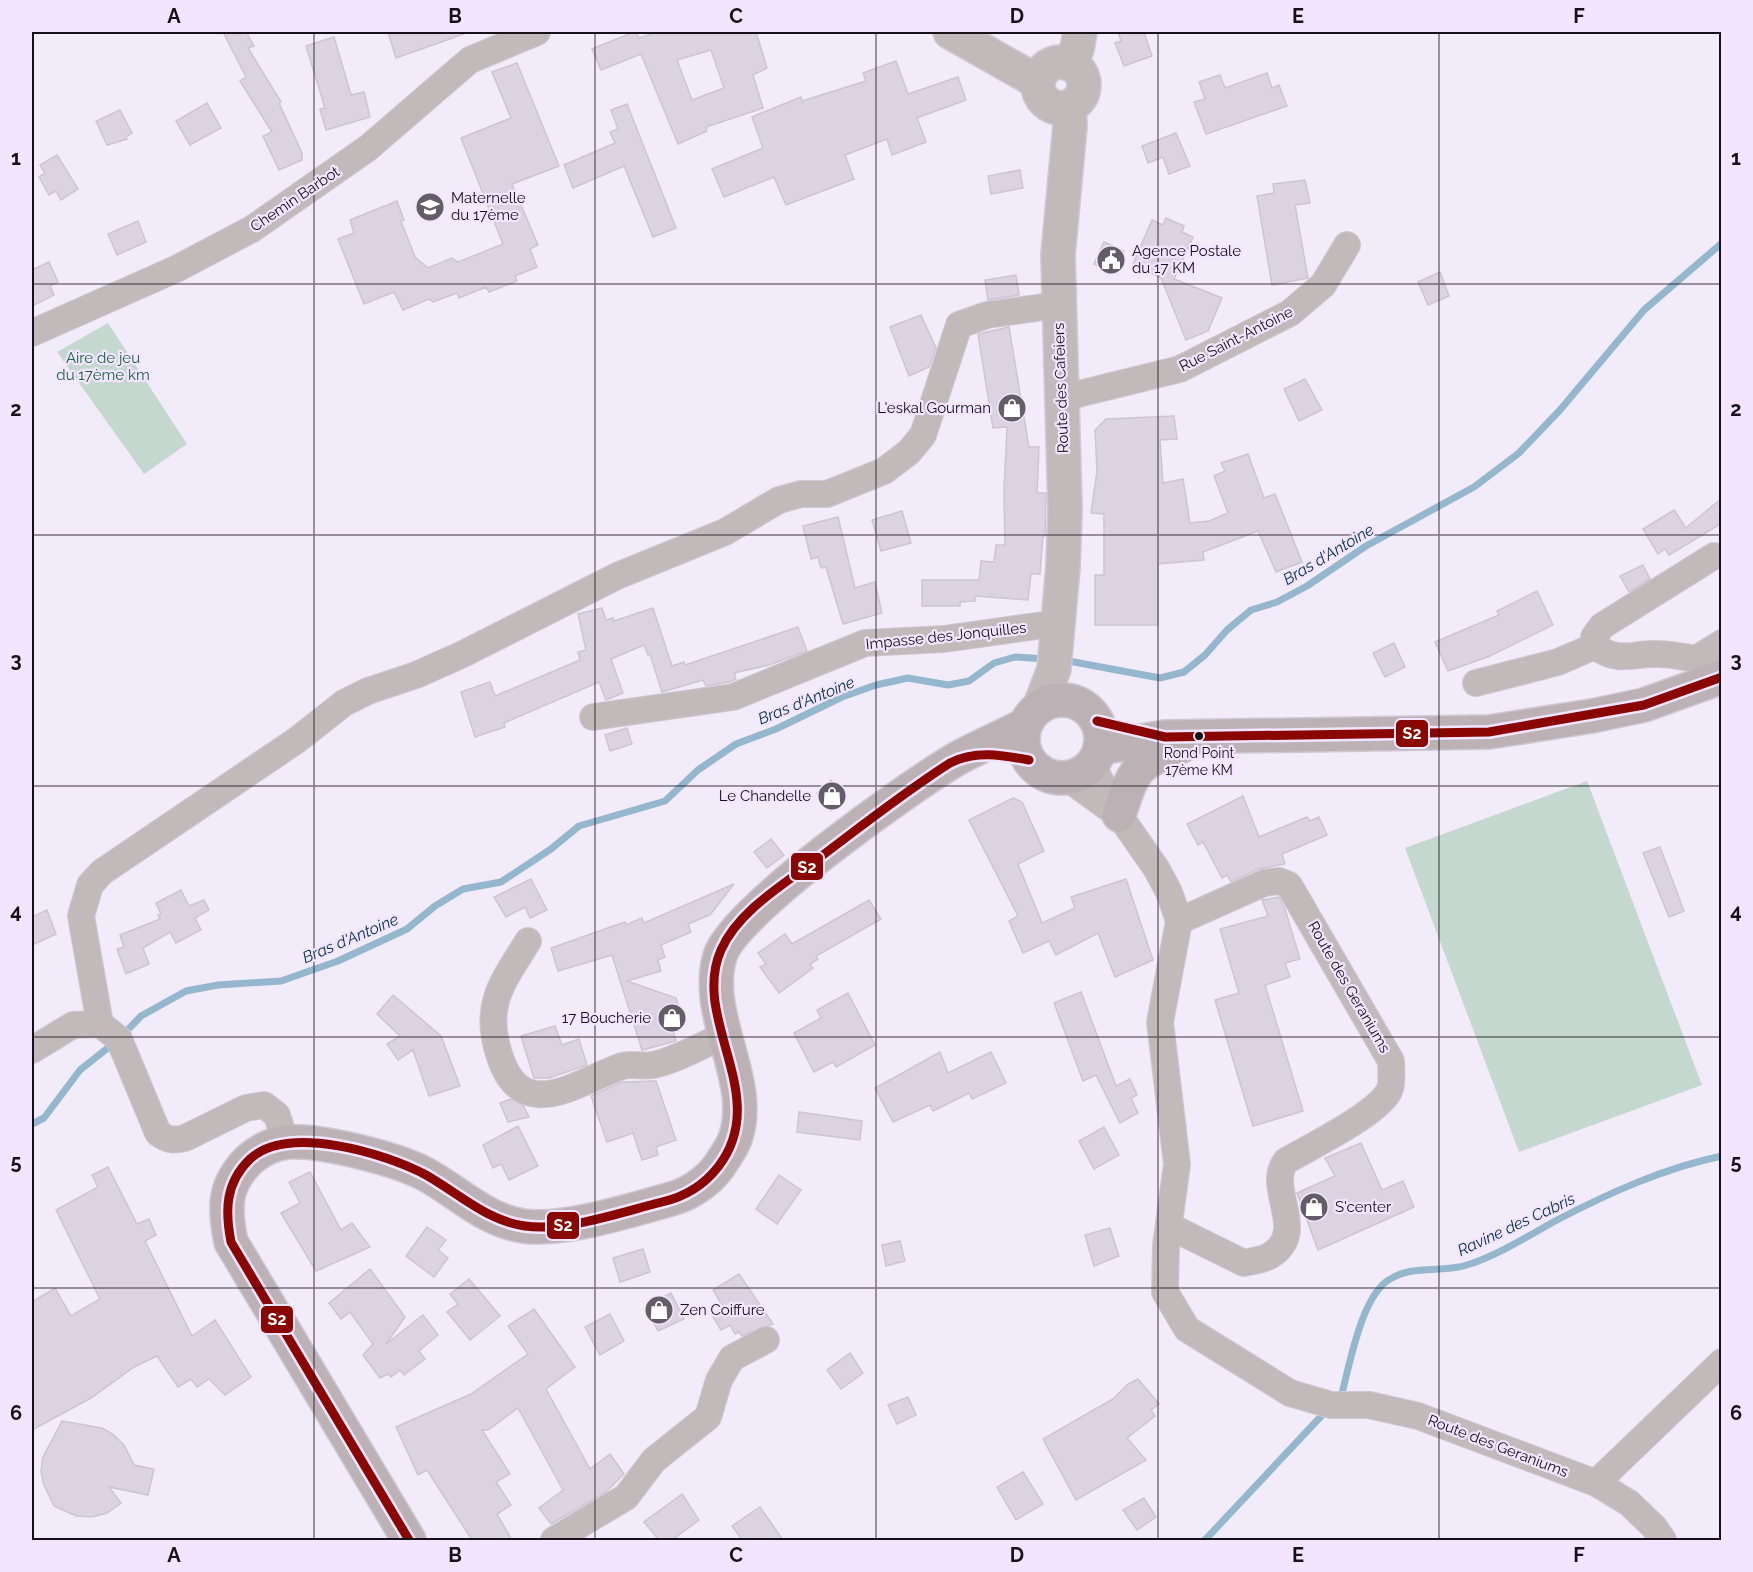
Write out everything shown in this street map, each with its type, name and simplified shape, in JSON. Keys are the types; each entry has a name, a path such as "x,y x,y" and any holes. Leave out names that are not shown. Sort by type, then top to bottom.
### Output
{"main road":[{"path":"959,758 999,755 1029,760 1046,774 1089,753 1165,737 1489,732 1624,710 1708,673"},
{"path":"409,1540 231,1242 225,1212 230,1187 242,1167 258,1152 285,1142 308,1143 400,1163 424,1174 455,1196 497,1219 523,1226 555,1227 676,1198 715,1174 736,1138 739,1106 725,1035 716,1006 715,976 721,951 744,919 889,804 959,758 1043,710 1077,703 1089,711 1089,753"},
{"path":"1029,760 1023,737 1043,710"},
{"path":"1119,815 1133,774 1146,762 1204,736"}],"street":[{"name":"Chemin Barbot","path":"32,333 176,269 252,229 368,148 470,60 537,32"},
{"path":"950,32 1038,82"},
{"path":"1069,64 1077,49 1080,32"},
{"path":"1055,63 1069,64 1081,75 1084,90 1081,97 1069,107 1053,108 1046,104 1038,92 1038,82 1048,66 1055,63"},
{"name":"Route des Cafeiers","path":"1043,710 1057,644 1065,509 1058,255 1070,126 1069,107"},
{"name":"Rue Saint-Antoine","path":"1062,398 1180,369 1262,328 1308,300 1323,285 1347,245"},
{"path":"100,1024 81,916 90,885 102,872 288,747 344,703 368,691 416,675 461,655 617,576 725,532 779,500 801,495 827,494 884,471 909,452 923,435 959,325 987,315 1058,305"},
{"path":"1714,556 1602,626 1594,637 1595,646 1608,656 1657,654 1708,673 1722,643"},
{"name":"Impasse des Jonquilles","path":"593,717 733,697 865,643 944,639 1057,644"},
{"path":"1476,683 1558,662 1595,646"},
{"name":"Route des Geraniums","path":"1089,753 1119,815 1156,868 1169,892 1179,921 1160,1022 1177,1164 1166,1245 1165,1292 1187,1329 1290,1393 1331,1405 1369,1405 1418,1416 1596,1483 1629,1503 1663,1540"},
{"name":"Route des Geraniums","path":"1169,1226 1244,1263 1270,1256 1284,1243 1288,1222 1280,1178 1281,1168 1286,1161 1374,1107 1389,1092 1392,1078 1391,1061 1289,885 1279,880 1264,883 1179,921"},
{"path":"528,941 498,990 492,1017 494,1037 503,1066 512,1079 528,1094 545,1095 565,1092 625,1065 653,1065 725,1035"},
{"path":"32,1050 73,1025 100,1024 119,1039 158,1133 174,1141 246,1108 264,1106 277,1115 285,1142"},
{"path":"554,1540 626,1497 654,1460 708,1417 719,1380 732,1358 766,1340"},
{"path":"1596,1483 1722,1362"}],"green space":[{"name":"Aire de jeu du 17ème km","path":"108,323 187,444 144,474 57,352"},
{"path":"1587,781 1702,1085 1519,1152 1405,848"}],"building":[{"path":"223,32 246,32 254,46 248,48 281,102 279,103 302,153 302,160 279,170 263,136 272,132 240,81 246,77"},
{"path":"388,32 464,32 464,34 396,58"},
{"path":"634,32 639,38 658,32 756,32 767,68 753,75 763,108 706,127 707,131 678,144 641,54 601,70 592,49","holes":["711,50 724,88 692,100 677,60"]},
{"path":"1118,32 1144,32 1152,56 1124,66 1115,43 1121,41"},
{"path":"334,37 351,95 364,92 370,117 326,130 320,109 325,108 306,46"},
{"path":"896,61 908,94 958,77 966,100 917,118 926,142 892,155 887,139 845,155 854,179 786,205 774,177 724,197 712,169 763,148 752,117 801,97 802,101 866,81 863,73"},
{"path":"517,63 559,166 512,184 538,245 530,249 537,267 515,276 517,281 489,292 486,287 459,298 457,293 433,302 429,299 403,310 394,292 364,304 338,239 354,233 350,220 397,201 404,220 401,221 415,257 428,268 452,258 458,262 503,244 461,138 511,118 492,72"},
{"path":"1267,73 1272,88 1279,85 1287,106 1206,134 1194,102 1205,99 1199,82 1220,75 1225,88"},
{"path":"207,103 221,128 190,145 176,121"},
{"path":"627,104 676,228 653,237 624,166 573,188 564,165 615,143 610,132 618,129 611,110"},
{"path":"120,110 132,133 126,137 127,139 107,145 96,121"},
{"path":"1176,133 1190,166 1169,174 1163,157 1148,163 1142,146"},
{"path":"57,155 78,189 61,200 56,191 49,195 39,177 45,173 40,165"},
{"path":"1020,170 1023,188 991,194 988,176"},
{"path":"1305,180 1310,203 1295,205 1308,278 1272,285 1257,196 1274,193 1273,184"},
{"path":"1166,218 1184,226 1182,232 1193,237 1174,279 1222,298 1208,331 1186,340 1161,278 1133,264 1152,220 1163,225"},
{"path":"138,221 146,242 117,255 108,234"},
{"path":"1104,242 1124,251 1113,272 1094,264"},
{"path":"49,262 58,282 50,286 54,295 32,306 32,270"},
{"path":"1440,272 1449,296 1428,305 1418,282"},
{"path":"1016,275 1019,295 988,300 985,280"},
{"path":"921,315 936,348 929,367 909,376 890,327"},
{"path":"1009,327 1029,447 1039,447 1037,493 1046,493 1045,536 1043,536 1040,574 1031,574 1028,600 975,596 975,601 960,602 960,606 922,606 922,580 979,580 981,561 994,562 996,545 1005,545 1004,491 1007,427 993,428 978,334"},
{"path":"1305,379 1322,410 1299,421 1284,389"},
{"path":"1174,416 1177,439 1160,440 1163,483 1183,479 1190,523 1209,521 1228,513 1214,476 1225,471 1221,463 1248,454 1264,498 1275,494 1302,562 1276,572 1258,531 1203,552 1204,560 1158,564 1158,625 1095,625 1095,575 1104,575 1104,514 1091,513 1097,471 1095,430 1106,419"},
{"path":"1722,498 1722,523 1669,555 1665,549 1658,554 1643,529 1674,510 1686,528"},
{"path":"902,511 911,543 881,551 872,520"},
{"path":"838,517 855,588 875,582 882,613 843,624 826,567 821,568 818,557 811,559 803,526"},
{"path":"1643,565 1650,579 1629,592 1620,576"},
{"path":"1537,591 1553,625 1490,656 1448,671 1435,642 1499,615 1497,611"},
{"path":"602,608 606,620 613,618 614,621 653,608 672,666 684,662 685,665 798,627 807,651 769,665 734,673 736,679 729,682 706,686 703,680 662,692 650,654 648,655 644,645 611,659 623,693 606,700 599,682 504,723 505,727 475,737 461,692 490,682 495,696 580,660 578,652 586,650 578,614"},
{"path":"1394,643 1405,667 1385,677 1373,653"},
{"path":"627,728 632,744 610,751 605,735"},
{"name":"Le Chandelle","path":"831,780 846,799 831,811 817,793"},
{"path":"1243,796 1259,837 1307,817 1310,821 1319,817 1327,835 1282,854 1285,864 1258,869 1231,882 1227,875 1222,878 1203,842 1198,845 1187,824"},
{"path":"1013,798 1022,802 1044,851 1018,864 1042,923 1075,908 1071,897 1126,879 1153,960 1115,977 1098,933 1056,955 1049,941 1023,953 1009,921 1018,916 969,820"},
{"path":"771,839 784,855 767,868 754,852"},
{"path":"1660,847 1684,911 1669,917 1643,853"},
{"path":"531,879 547,910 530,918 525,907 506,917 494,897"},
{"path":"734,884 710,915 688,924 691,932 661,945 665,957 658,960 661,971 627,981 676,998 680,1011 671,1024 676,1041 642,1050 612,955 558,971 551,948 625,922 626,925 642,918 644,923"},
{"path":"181,890 189,906 204,900 209,910 195,918 201,930 176,943 170,932 143,948 149,964 126,974 117,949 124,947 120,935 160,919 158,915 161,914 156,903"},
{"path":"1279,897 1285,909 1300,959 1285,963 1290,977 1265,985 1303,1111 1253,1126 1215,1000 1239,993 1220,929 1268,916 1262,900"},
{"path":"869,900 881,919 816,956 818,959 810,964 813,968 779,993 760,967 766,964 758,953 785,934 792,944"},
{"path":"47,910 56,934 32,945 32,917"},
{"path":"1081,992 1116,1086 1130,1079 1137,1095 1131,1098 1138,1113 1120,1123 1096,1075 1083,1081 1054,1003"},
{"path":"848,993 875,1045 836,1067 833,1062 814,1072 794,1033 821,1018 817,1010"},
{"path":"393,995 441,1036 460,1086 429,1096 413,1050 398,1060 387,1044 400,1036 377,1014"},
{"path":"555,1026 562,1045 579,1039 587,1065 549,1078 534,1078 521,1036"},
{"path":"940,1052 948,1073 991,1052 1006,1083 972,1099 969,1093 933,1111 930,1105 893,1122 875,1088"},
{"path":"656,1081 676,1140 656,1147 658,1155 642,1160 633,1133 607,1142 591,1096 622,1082"},
{"path":"511,1099 523,1105 529,1117 508,1122 500,1103"},
{"path":"799,1112 862,1121 860,1140 797,1132"},
{"path":"518,1126 538,1166 509,1180 501,1164 493,1168 483,1145"},
{"path":"1104,1127 1119,1155 1094,1169 1079,1141"},
{"path":"1361,1143 1382,1190 1403,1181 1414,1207 1318,1250 1297,1193 1335,1176 1325,1158"},
{"path":"108,1167 137,1224 149,1219 156,1235 145,1241 192,1336 215,1320 251,1377 225,1395 209,1379 197,1387 191,1379 178,1387 157,1356 134,1367 91,1398 32,1430 32,1302 55,1288 71,1316 100,1299 56,1210 98,1187 92,1175"},
{"path":"310,1172 341,1230 352,1223 370,1247 316,1271 281,1213 300,1203 289,1182"},
{"path":"779,1175 801,1190 777,1224 756,1209"},
{"path":"427,1227 446,1240 438,1250 448,1258 434,1277 406,1256"},
{"path":"1110,1228 1119,1256 1094,1266 1085,1235"},
{"path":"900,1241 905,1261 886,1266 882,1245"},
{"path":"643,1249 650,1272 620,1282 613,1258"},
{"path":"370,1269 405,1317 386,1344 423,1315 438,1335 419,1351 425,1359 404,1375 400,1370 391,1377 388,1374 380,1378 363,1355 373,1344 350,1312 341,1319 329,1303"},
{"path":"739,1274 773,1324 742,1336 739,1332 735,1334 730,1325 721,1330 712,1315 724,1308 713,1290"},
{"path":"469,1279 500,1316 470,1340 447,1312 458,1304 450,1294"},
{"path":"671,1293 684,1319 658,1331 646,1306"},
{"path":"534,1309 575,1367 546,1389 590,1469 610,1454 624,1474 606,1492 551,1524 539,1508 563,1490 518,1408 488,1430 482,1430 510,1474 496,1482 511,1505 497,1514 512,1540 472,1540 427,1470 418,1475 396,1427 471,1394 528,1354 508,1326"},
{"path":"610,1314 624,1341 600,1355 585,1327"},
{"path":"850,1353 863,1373 841,1389 827,1370"},
{"path":"1138,1379 1159,1404 1151,1410 1155,1416 1127,1438 1146,1460 1076,1500 1043,1439 1113,1399 1128,1384"},
{"path":"908,1397 916,1415 897,1424 888,1405"},
{"path":"62,1421 102,1428 124,1445 134,1465 154,1469 148,1495 109,1487 121,1503 107,1513 92,1517 76,1516 54,1506 44,1485 41,1471 43,1457"},
{"path":"1023,1472 1043,1504 1016,1520 997,1487"},
{"path":"682,1494 699,1520 672,1540 659,1540 644,1522"},
{"path":"1144,1498 1156,1517 1137,1530 1123,1510"},
{"path":"760,1507 783,1540 742,1540 732,1526"}],"waterway":[{"name":"Bras d'Antoine","path":"1063,660 1160,678 1184,672 1251,610 1277,602 1307,586 1366,546 1474,487 1519,453 1560,410 1644,310 1722,243"},
{"name":"Bras d'Antoine","path":"32,1124 44,1118 80,1070 119,1039 141,1016 186,991 218,985 281,981 338,961 407,929 435,906 463,889 501,882 551,849 579,826 665,801 698,770 736,744 776,729 842,697 876,685 908,678 948,685 969,681 994,663 1015,657 1046,659"},
{"name":"Ravine des Cabris","path":"1338,1398 1342,1393 1363,1317 1370,1302 1387,1281 1406,1272 1457,1267 1479,1261 1617,1191 1658,1174 1722,1156"},
{"name":"Ravine des Cabris","path":"1205,1540 1326,1411"}],"transit line":[{"name":"S2","path":"1097,721 1165,737 1489,732 1644,705 1722,677"},
{"name":"S2","path":"409,1540 231,1242 228,1219 229,1198 231,1188 242,1168 250,1159 267,1149 288,1144 312,1143 337,1146 387,1158 426,1175 498,1218 525,1226 541,1227 594,1220 670,1200 686,1193 700,1185 718,1167 733,1140 737,1113 735,1086 715,1003 714,977 721,950 729,935 752,909 780,886 901,796 950,763 979,755 999,755 1029,760"}],"place":[{"name":"Maternelle du 17ème","path":"430,207"},
{"name":"Agence Postale du 17 KM","path":"1111,260"},
{"name":"L'eskal Gourman","path":"1012,408"},
{"name":"Rond Point 17ème KM","path":"1199,736"},
{"name":"Le Chandelle","path":"832,796"},
{"name":"17 Boucherie","path":"672,1018"},
{"name":"S'center","path":"1314,1207"},
{"name":"Zen Coiffure","path":"659,1310"}]}
